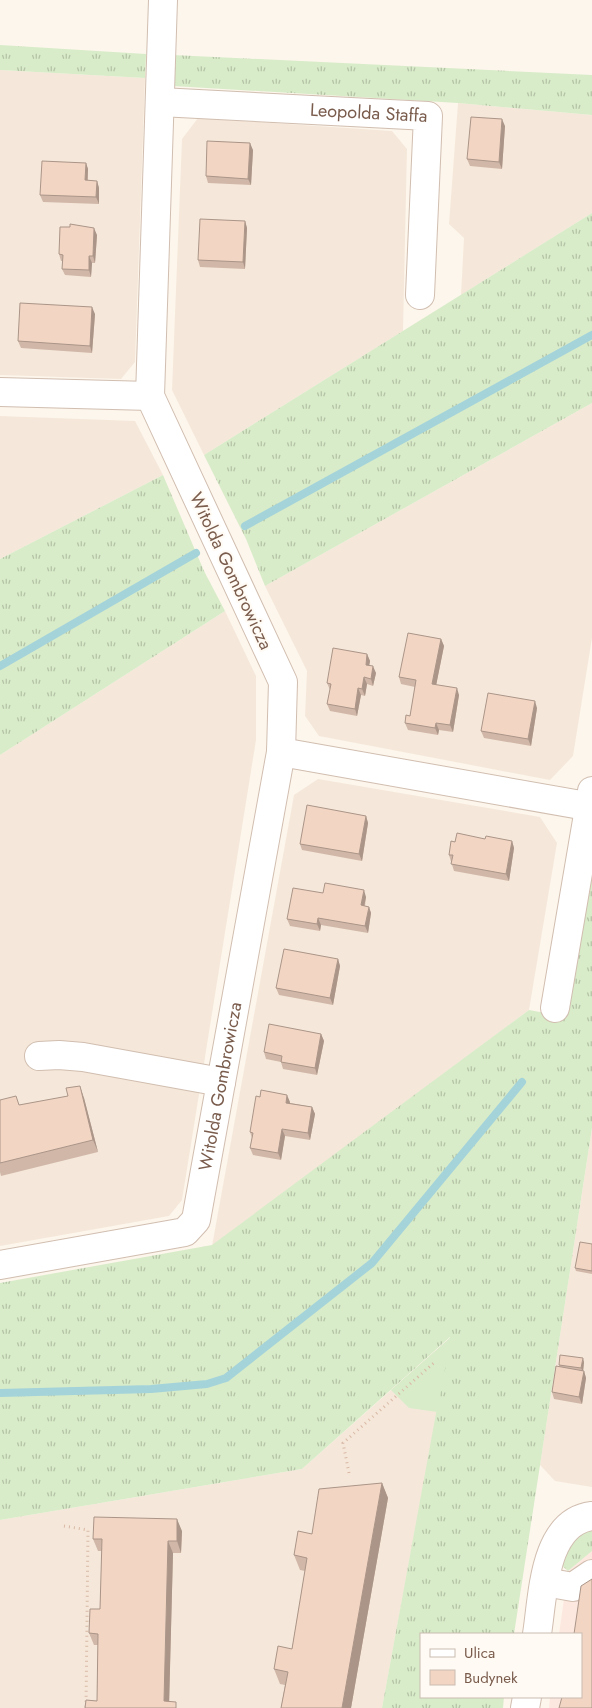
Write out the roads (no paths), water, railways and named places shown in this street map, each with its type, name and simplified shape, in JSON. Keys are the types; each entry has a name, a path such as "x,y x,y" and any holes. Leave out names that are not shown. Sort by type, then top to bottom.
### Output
{"street":[{"path":"0,392 150,396 162,0"},
{"name":"Leopolda Staffa","path":"160,102 428,116 420,295"},
{"name":"Witolda Gombrowicza","path":"0,1265 185,1232 196,1220 281,752 283,682 150,396"},
{"path":"281,752 591,802 555,1008"},
{"path":"39,1056 59,1054 83,1057 221,1082"},
{"path":"537,1633 549,1558 560,1534 577,1520 592,1516"},
{"path":"545,1582 573,1587 592,1574"}],"waterway":[{"path":"245,526 592,335"},
{"path":"0,666 196,553"},
{"path":"0,1393 151,1389 207,1384 226,1378 372,1263 522,1082"}]}
